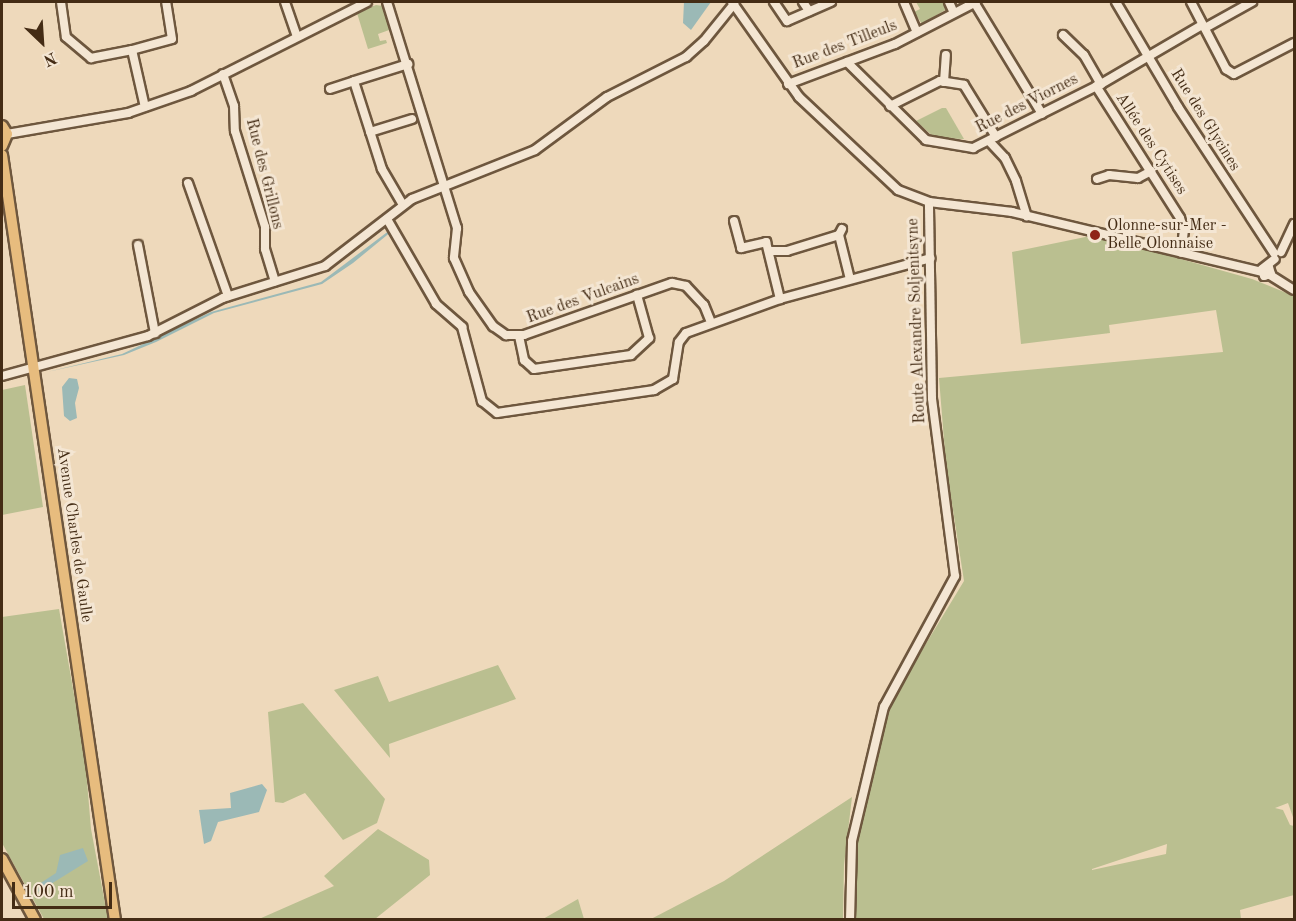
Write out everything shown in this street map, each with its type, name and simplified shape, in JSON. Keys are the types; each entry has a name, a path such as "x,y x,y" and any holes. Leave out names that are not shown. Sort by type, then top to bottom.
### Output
{"main road":[{"path":"2,146 4,130"},
{"name":"Avenue Charles de Gaulle","path":"2,155 35,365 115,920"},
{"path":"2,859 35,920"}],"street":[{"path":"61,2 66,37 91,58 172,39 166,2"},
{"path":"285,2 297,36"},
{"path":"4,130 65,126 145,107 223,74 367,2"},
{"name":"Rue des Vulcains","path":"387,2 408,64 442,186 457,228 454,258 469,292 493,326 506,335 519,336 637,295 679,283 704,305 711,322"},
{"path":"774,2 787,21 831,2"},
{"path":"803,2 809,11"},
{"path":"904,2 918,32"},
{"path":"949,2 953,11"},
{"path":"975,2 1042,114"},
{"name":"Rue des Tilleuls","path":"788,84 918,32 953,11 975,2"},
{"name":"Rue des Glycines","path":"1116,2 1146,55 1276,255"},
{"path":"1191,2 1226,69 1234,74 1294,43"},
{"name":"Rue des Viornes","path":"847,62 890,106 933,144 973,148 1098,85 1146,55 1252,2"},
{"path":"2,376 155,333 228,296 325,266 402,205 442,186 535,150 607,97 686,57 733,3 788,84 882,180 904,193 929,202 1027,216 1267,271 1294,290"},
{"name":"Allée des Cytises","path":"1063,35 1084,55 1098,85 1183,225 1181,253"},
{"path":"132,50 145,107"},
{"path":"944,82 946,56"},
{"path":"330,89 408,64"},
{"name":"Rue des Grillons","path":"223,74 234,106 235,131 265,227 265,249 275,282"},
{"path":"354,81 382,169 402,205"},
{"path":"890,106 944,82 964,85 1005,158 1016,181 1027,216"},
{"path":"370,132 412,118"},
{"path":"1097,179 1109,175 1138,178 1151,171"},
{"path":"188,183 228,296"},
{"name":"Route Alexandre Soljenitsyne","path":"850,920 855,821 884,707 956,576 932,398 929,202"},
{"path":"387,219 436,304 462,327 482,401 497,413 663,387 673,378 681,338 711,322 780,298 931,258"},
{"path":"734,222 741,248 766,242 780,298"},
{"path":"1267,271 1294,224"},
{"path":"769,251 787,251 840,232 850,279"},
{"path":"138,244 155,333"},
{"path":"519,336 524,360 534,369 631,355 649,339 637,295"}],"green space":[{"path":"916,2 944,2 945,10 922,24 914,12 920,9"},
{"path":"376,5 383,6 392,29 378,34 380,41 386,40 387,43 368,49 357,13"},
{"path":"946,108 964,139 935,138 916,121"},
{"path":"1095,235 1252,279 1294,296 1294,820 1288,803 1275,808 1283,810 1290,825 1294,826 1294,895 1240,910 1241,919 855,920 855,848 861,812 893,698 964,581 946,465 939,378 1223,352 1216,310 1109,325 1110,333 1021,344 1012,252","holes":["1167,844 1166,854 1092,870"]},
{"path":"25,385 43,507 2,515 2,390"},
{"path":"59,609 85,757 91,829 108,919 44,919 2,843 2,617"},
{"path":"498,665 516,699 389,744 390,758 334,690 378,676 389,702"},
{"path":"303,703 385,799 377,823 343,840 305,793 283,803 275,802 268,712"},
{"path":"852,797 844,865 843,919 651,919 724,881"},
{"path":"378,829 429,860 430,875 375,919 259,919 334,886 324,876"},
{"path":"578,899 584,919 543,919"}],"water":[{"path":"684,2 711,2 691,30 683,23"},
{"path":"390,230 392,231 353,263 322,284 214,313 124,355 47,372 122,354 211,312 321,282"},
{"path":"69,378 77,379 79,388 75,403 77,418 70,421 64,416 62,387"},
{"path":"262,784 267,790 259,812 218,822 211,841 204,844 199,810 231,808 230,793"},
{"path":"83,848 88,861 38,892 39,884 56,873 60,855"}],"place":[{"name":"Olonne-sur-Mer - Belle Olonnaise","path":"1095,235"}]}
